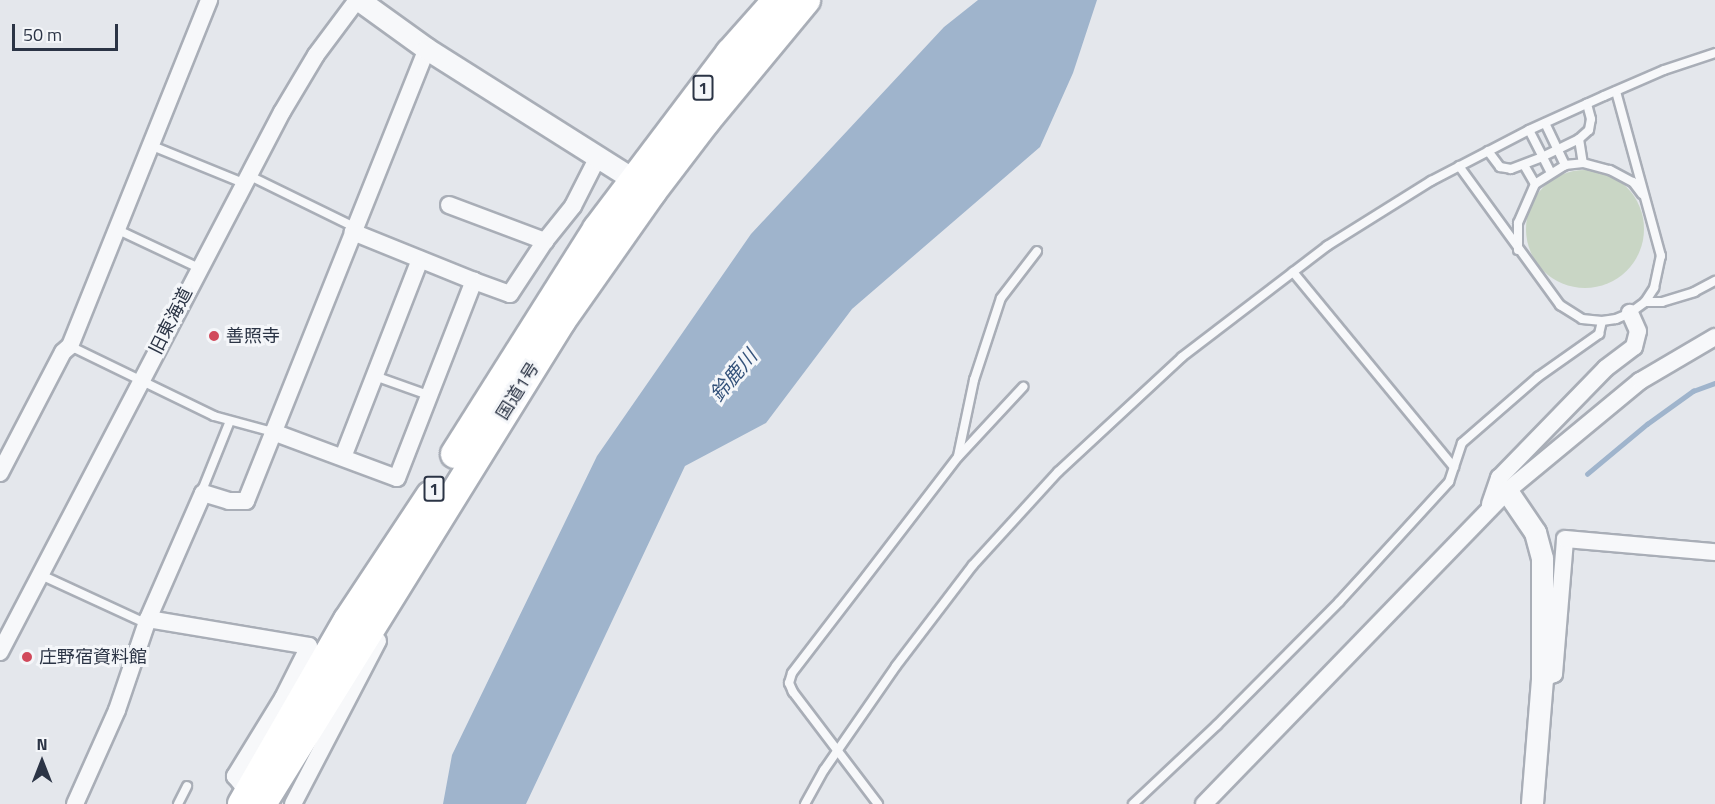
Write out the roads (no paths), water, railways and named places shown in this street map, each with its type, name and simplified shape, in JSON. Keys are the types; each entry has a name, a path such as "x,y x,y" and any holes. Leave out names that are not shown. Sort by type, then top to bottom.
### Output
{"highway":[{"name":"国道1号","path":"251,800 449,501 562,321 643,185 730,53 777,0"},
{"name":"国道1号","path":"251,800 348,620 424,505 555,294 643,185 706,121 806,0"}],"street":[{"path":"0,472 63,352 70,346 114,238 115,229 209,0"},
{"name":"旧東海道","path":"0,652 246,179 316,55 358,0 427,49 643,185"},
{"path":"75,804 117,710 147,621 203,493 229,501 246,501 427,49"},
{"path":"353,230 420,260 510,294 545,241 573,206 598,157"},
{"path":"449,205 545,241"},
{"path":"344,457 420,260"},
{"path":"273,432 397,478 474,281"},
{"path":"1488,511 1499,478 1606,368 1635,347 1638,332 1630,313"},
{"path":"1204,804 1507,491 1640,381 1715,337"},
{"path":"1507,491 1535,532 1542,558 1542,679 1532,804"},
{"path":"293,804 449,501"},
{"path":"1542,679 1554,674 1565,539 1715,552"},
{"path":"147,621 309,646 283,698 236,776 251,800"}],"lane":[{"path":"806,804 836,753 941,605 1004,529 1058,472 1182,357 1293,272 1362,223 1460,166 1529,130 1616,91 1715,53"},
{"path":"1460,166 1518,250 1560,305 1582,319 1602,321 1616,319 1630,313 1645,302 1654,288 1661,256 1616,91"},
{"path":"1488,151 1500,166 1511,170 1542,157 1579,139 1589,130 1591,119 1587,104"},
{"path":"1545,123 1565,165"},
{"path":"1529,130 1551,173"},
{"path":"1579,139 1583,163"},
{"path":"150,145 246,179 353,230"},
{"path":"1518,250 1518,223 1535,184 1565,165 1583,163 1610,170 1633,182 1645,198"},
{"path":"1524,165 1535,184"},
{"path":"115,229 199,268"},
{"path":"958,457 974,380 1000,298 1037,251"},
{"path":"1293,272 1454,467"},
{"path":"1645,302 1673,299 1695,292 1715,281"},
{"path":"1133,804 1216,725 1338,602 1449,482 1462,443 1538,377 1599,334 1602,321"},
{"path":"70,346 214,416 273,432"},
{"path":"375,376 428,395"},
{"path":"878,804 836,753 793,692 789,683 792,673 958,457 1023,387"},
{"path":"203,493 230,421"},
{"path":"41,574 147,621"},
{"path":"178,804 187,786"}],"water":[{"name":"鈴鹿川","path":"978,0 1097,0 1073,73 1040,147 852,309 766,423 685,466 526,804 443,804 452,755 597,456 751,234 944,27"}],"waterway":[{"path":"1587,474 1647,424 1693,391 1715,383"}],"place":[{"name":"善照寺","path":"214,336"},
{"name":"庄野宿資料館","path":"27,657"}]}
